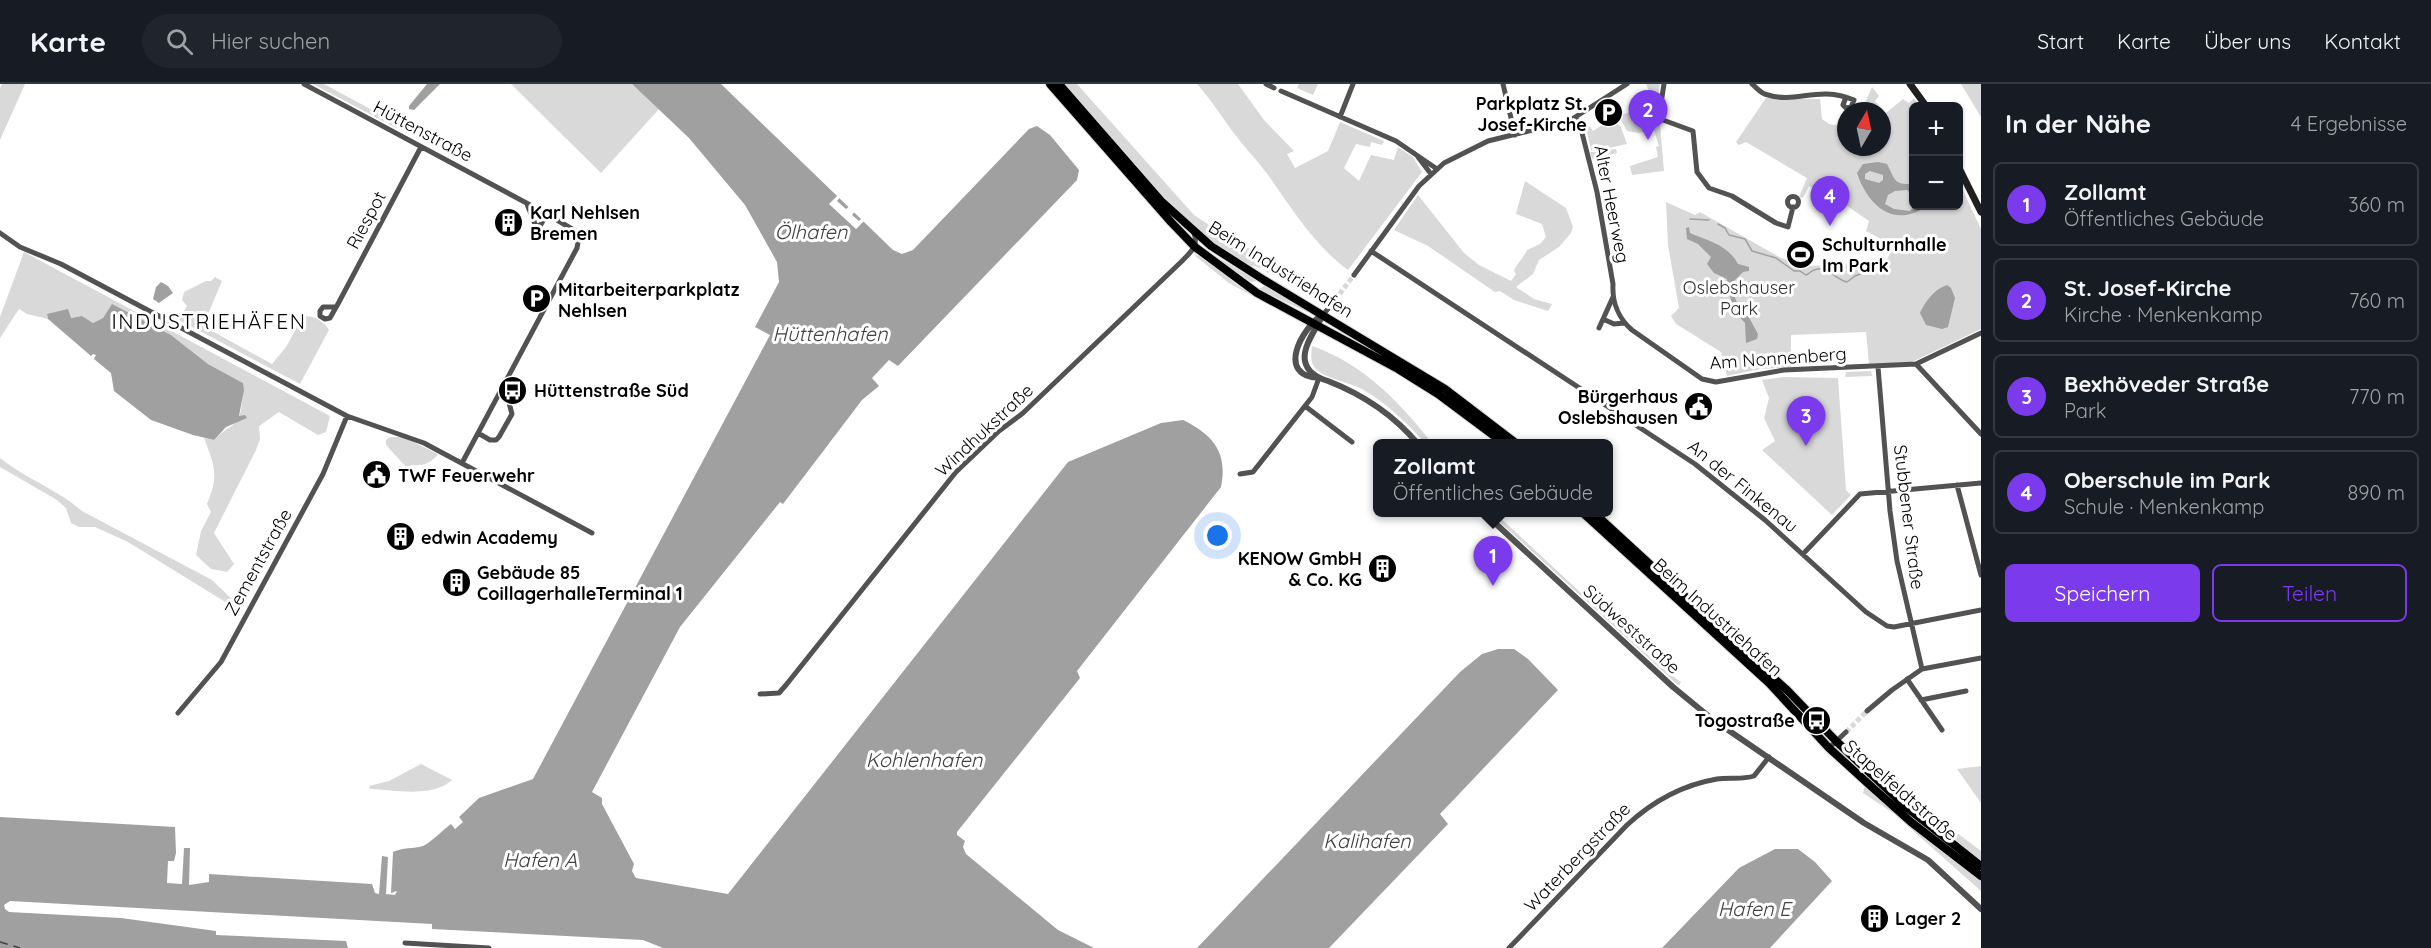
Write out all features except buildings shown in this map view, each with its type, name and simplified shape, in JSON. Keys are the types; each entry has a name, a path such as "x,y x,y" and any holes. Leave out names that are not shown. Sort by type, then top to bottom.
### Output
{"main road":[{"name":"Beim Industriehafen","path":"1050,84 1195,247 1247,287 1398,369 1438,394 1497,439"},
{"name":"Beim Industriehafen","path":"1059,84 1161,201 1211,246 1445,389 1510,439"},
{"path":"1910,84 1923,102"},
{"path":"1963,174 1981,212"},
{"path":"1247,287 1259,285 1264,280"},
{"name":"Beim Industriehafen","path":"1586,517 1769,683 1829,748"},
{"name":"Beim Industriehafen","path":"1597,517 1788,691 1836,741"},
{"name":"Stapelfeldtstraße","path":"1836,741 1926,824 1981,866"},
{"name":"Stapelfeldtstraße","path":"1829,748 1911,822 1981,876"}],"street":[{"name":"Hüttenstraße","path":"304,84 577,232 578,242 462,464"},
{"path":"1266,84 1274,88"},
{"path":"1340,117 1353,84"},
{"path":"1495,84 1503,85 1515,135"},
{"path":"1354,274 1407,201 1437,169 1478,146 1576,118 1627,84"},
{"path":"1664,84 1659,116 1663,120 1694,131 1697,172 1709,188 1732,196 1776,223 1788,227 1793,207"},
{"path":"1752,84 1770,96 1827,93 1846,97"},
{"path":"1281,91 1396,141 1437,169"},
{"name":"Alter Heerweg","path":"1576,118 1580,125 1597,192 1613,284 1612,297 1599,328"},
{"name":"Riespot","path":"336,307 421,147"},
{"path":"1417,156 1431,174"},
{"name":"Hüttenstraße","path":"527,204 535,224 540,226 547,214"},
{"path":"1194,231 1197,240 1195,247"},
{"path":"0,233 20,247 61,264 347,416 424,443 592,533"},
{"path":"1195,247 1211,246"},
{"name":"Windhukstraße","path":"760,694 779,693 956,472 999,431 1032,405 1195,247"},
{"name":"An der Finkenau","path":"1371,251 1695,464 1765,520 1858,605 1887,626 1981,610"},
{"name":"Alter Heerweg","path":"1612,297 1624,323"},
{"path":"1335,300 1314,324 1304,358 1307,367 1319,378 1367,399 1402,425 1414,439"},
{"path":"1603,320 1614,324 1624,323"},
{"name":"Am Nonnenberg","path":"1624,323 1679,364 1710,381 1784,370 1916,364 1981,333"},
{"path":"1916,364 1981,434"},
{"name":"Stubbener Straße","path":"1878,367 1888,490 1897,561 1922,669"},
{"path":"1240,474 1253,472 1305,406 1319,378"},
{"path":"478,433 490,440 500,437 512,414 504,384"},
{"path":"1305,406 1352,442"},
{"name":"Zementstraße","path":"178,713 221,662 323,474 347,416"},
{"path":"1803,554 1860,494 1981,483"},
{"path":"1957,485 1981,575"},
{"name":"Südweststraße","path":"1487,517 1673,687 1712,718 1864,823 1928,860 1981,909"},
{"path":"1867,711 1922,669 1981,658"},
{"path":"1907,679 1942,730"},
{"path":"1921,700 1966,691"},
{"path":"1829,748 1846,732"},
{"name":"Waterbergstraße","path":"1509,948 1647,807 1681,789 1706,781 1754,776 1769,757"},
{"path":"405,943 489,948"}],"green space":[{"path":"2,84 25,84 0,140 0,88"},
{"path":"313,84 324,84 400,125 396,128"},
{"path":"511,84 632,84 659,109 601,173"},
{"path":"1064,84 1077,84 1194,215 1329,296 1324,303 1306,296 1304,290 1272,271 1268,273 1262,268 1243,264 1206,238 1178,213"},
{"path":"1197,84 1238,84 1264,120 1294,151 1287,154 1295,168 1328,151 1340,122 1384,141 1382,145 1371,142 1370,147 1356,144 1344,168 1359,181 1371,155 1394,160 1398,147 1413,157 1422,172 1348,270 1304,226 1268,175"},
{"path":"1299,84 1318,84 1313,95 1297,88"},
{"path":"1646,84 1660,84 1654,123 1660,125 1664,171 1632,175 1630,166 1658,157 1656,147 1659,146 1654,130 1638,133 1627,131 1612,104 1617,100 1625,114 1642,107 1642,103 1652,97"},
{"path":"1961,84 1981,84 1981,117"},
{"name":"Oslebshauser Park","path":"1872,87 1879,96 1876,102 1865,102"},
{"name":"Oslebshauser Park","path":"1766,98 1820,99 1822,119 1829,124 1837,125 1837,156 1891,156 1891,109 1903,99 1909,103 1909,210 1963,210 1963,191 1981,229 1981,329 1912,362 1869,364 1866,332 1791,335 1791,367 1760,369 1727,376 1721,352 1676,324 1671,316 1679,308 1668,245 1666,202 1695,215 1700,212 1781,258 1806,266 1886,263 1892,248 1890,244 1866,231 1869,221 1840,201 1809,186 1803,198 1799,197 1807,178 1746,142 1739,145 1736,142"},
{"path":"1587,122 1593,131 1607,122 1609,125 1612,123 1620,125 1627,144 1609,148 1608,145 1591,150 1585,123"},
{"path":"1601,149 1606,150 1616,149 1617,153 1592,159 1590,152 1601,152"},
{"path":"1525,181 1566,208 1573,227 1571,233 1559,247 1539,260 1533,274 1516,287 1534,299 1552,304 1548,311 1514,300 1500,291 1495,292 1428,246 1394,230 1418,195 1464,253 1479,265 1511,281 1516,274 1515,268 1527,250 1540,244 1546,237 1542,224 1516,214"},
{"path":"1204,249 1259,280 1259,281 1251,282"},
{"path":"24,252 330,416 326,432 318,435 279,412 259,426 260,439 256,450 214,533 234,564 227,572 211,569 196,555 201,531 211,512 207,504 214,478 213,464 204,438 214,440 237,421 242,406 243,383 208,364 171,335 112,305 103,318 93,323 82,316 71,318 47,314 48,319 27,314 19,309 0,338 0,317"},
{"path":"1194,255 1204,257 1237,285 1269,305 1229,283"},
{"path":"215,277 222,281 203,326 272,364 286,347 303,316 318,319 327,327 329,330 300,384 179,320 187,306 182,300 184,292 206,281 211,281"},
{"path":"1267,285 1306,309 1309,313 1258,289"},
{"path":"1312,346 1348,363 1364,374 1407,413 1429,439 1421,439 1396,413 1371,394 1320,372 1312,363"},
{"path":"1871,371 1872,376 1845,377 1846,372"},
{"path":"1784,377 1838,378 1846,490 1851,495 1832,515 1762,450 1775,441 1764,418 1769,398 1762,380"},
{"path":"390,437 403,437 438,454 426,464 411,465 407,468 386,445 386,440"},
{"path":"0,458 82,511 212,580 236,605 227,603 128,542 95,527 79,527 71,523 66,508 57,500 0,467"},
{"path":"1494,517 1499,517 1664,670 1681,682 1679,686"},
{"path":"1854,742 1928,811 1981,851 1981,861 1925,818 1850,746"},
{"path":"1841,750 1981,868 1981,872 1908,815 1838,753"},
{"path":"421,764 452,780 444,786 424,791 370,789 369,786 389,781"},
{"path":"1981,766 1981,803 1957,769"},
{"path":"1854,777 1865,784 1981,879 1981,891 1893,813 1863,793 1865,785"}],"water":[{"path":"427,84 440,84 414,110 409,109 409,106"},
{"path":"632,84 721,84 893,250 902,254 913,250 1029,129 1037,126 1050,135 1079,170 1077,180 898,366 889,360 872,378 879,386 862,400 783,504 780,502 680,627 592,792 602,798 602,804 634,864 632,871 636,878 728,894 1068,462 1161,423 1183,420 1203,432 1216,446 1222,464 1221,487 1077,671 1080,678 957,832 957,835 965,841 963,847 966,854 1058,930 1094,948 663,948 643,940 432,929 432,924 10,901 4,905 9,912 121,918 216,931 216,935 346,941 348,948 0,948 0,817 175,827 176,853 174,861 168,861 167,883 182,884 184,848 190,848 189,885 209,882 209,874 372,884 375,893 379,894 382,856 388,857 386,894 395,895 397,891 391,893 393,852 423,846 451,824 455,829 463,822 459,817 479,798 533,779 770,335 755,327 779,282 777,262 745,205 689,138"},
{"path":"1878,162 1887,164 1898,182 1909,184 1909,192 1895,191 1888,195 1885,204 1894,209 1920,210 1904,215 1884,210 1868,195 1857,173 1863,164","holes":["1870,171 1883,175 1883,180 1879,183 1865,179 1865,174"]},
{"path":"1689,227 1690,233 1723,248 1738,264 1749,267 1749,271 1743,272 1727,288 1727,279 1714,273 1707,264 1711,257 1698,244 1687,239 1686,228"},
{"path":"161,282 173,293 159,303 153,299 156,287"},
{"path":"1947,285 1951,288 1955,298 1948,327 1942,329 1926,325 1920,313 1922,309 1934,293"},
{"path":"1732,290 1740,310 1746,312 1758,334 1757,339 1746,343 1745,323 1734,311 1729,292"},
{"path":"112,304 171,335 208,364 243,383 244,390 239,416 245,415 247,418 226,427 214,440 151,420 114,391 111,373 94,359 96,355 91,356 48,319 47,314 68,309 71,318 82,316 93,323 103,318"},
{"name":"Kalihafen","path":"1498,649 1514,649 1528,659 1558,690 1440,814 1448,824 1329,948 1197,948 1460,672 1482,654"},
{"name":"Hafen E","path":"1775,849 1798,849 1815,862 1832,881 1770,948 1662,948 1739,868"}],"pier":[{"path":"839,194 841,196 837,201 846,209 851,205 856,210 852,215 859,221 863,217 866,219 856,229 829,204"}],"waterway":[{"path":"1690,219 1709,220"},
{"path":"1718,224 1725,228 1729,235 1745,239 1752,251 1776,258 1794,271 1800,271 1806,275 1814,270 1823,269 1847,282 1855,276 1879,267"}],"ferry route":[{"path":"0,942 20,948"}],"tunnel":[{"path":"1335,300 1354,275"},
{"path":"1846,732 1867,711"}],"place":[{"name":"Parkplatz St. Josef-Kirche","path":"1608,113"},
{"name":"St. Josef-Kirche","path":"1648,140"},
{"name":"Karl Nehlsen Bremen","path":"509,222"},
{"name":"Oberschule im Park","path":"1830,226"},
{"name":"Schulturnhalle Im Park","path":"1801,254"},
{"name":"Mitarbeiterparkplatz Nehlsen","path":"537,299"},
{"name":"Hüttenstraße Süd","path":"513,390"},
{"name":"Bürgerhaus Oslebshausen","path":"1699,406"},
{"name":"Bexhöveder Straße","path":"1806,446"},
{"name":"TWF Feuerwehr","path":"377,475"},
{"name":"edwin Academy","path":"400,537"},
{"name":"KENOW GmbH & Co. KG","path":"1383,568"},
{"name":"Gebäude 85 CoillagerhalleTerminal 1","path":"456,582"},
{"name":"Zollamt","path":"1493,586"},
{"name":"Togostraße","path":"1816,720"},
{"name":"Lager 2","path":"1874,918"}],"district":[{"name":"INDUSTRIEHÄFEN","path":"209,321"}],"water label":[{"name":"Ölhafen","path":"811,231"},
{"name":"Hüttenhafen","path":"830,333"},
{"name":"Kohlenhafen","path":"924,759"},
{"name":"Hafen A","path":"540,859"}]}
